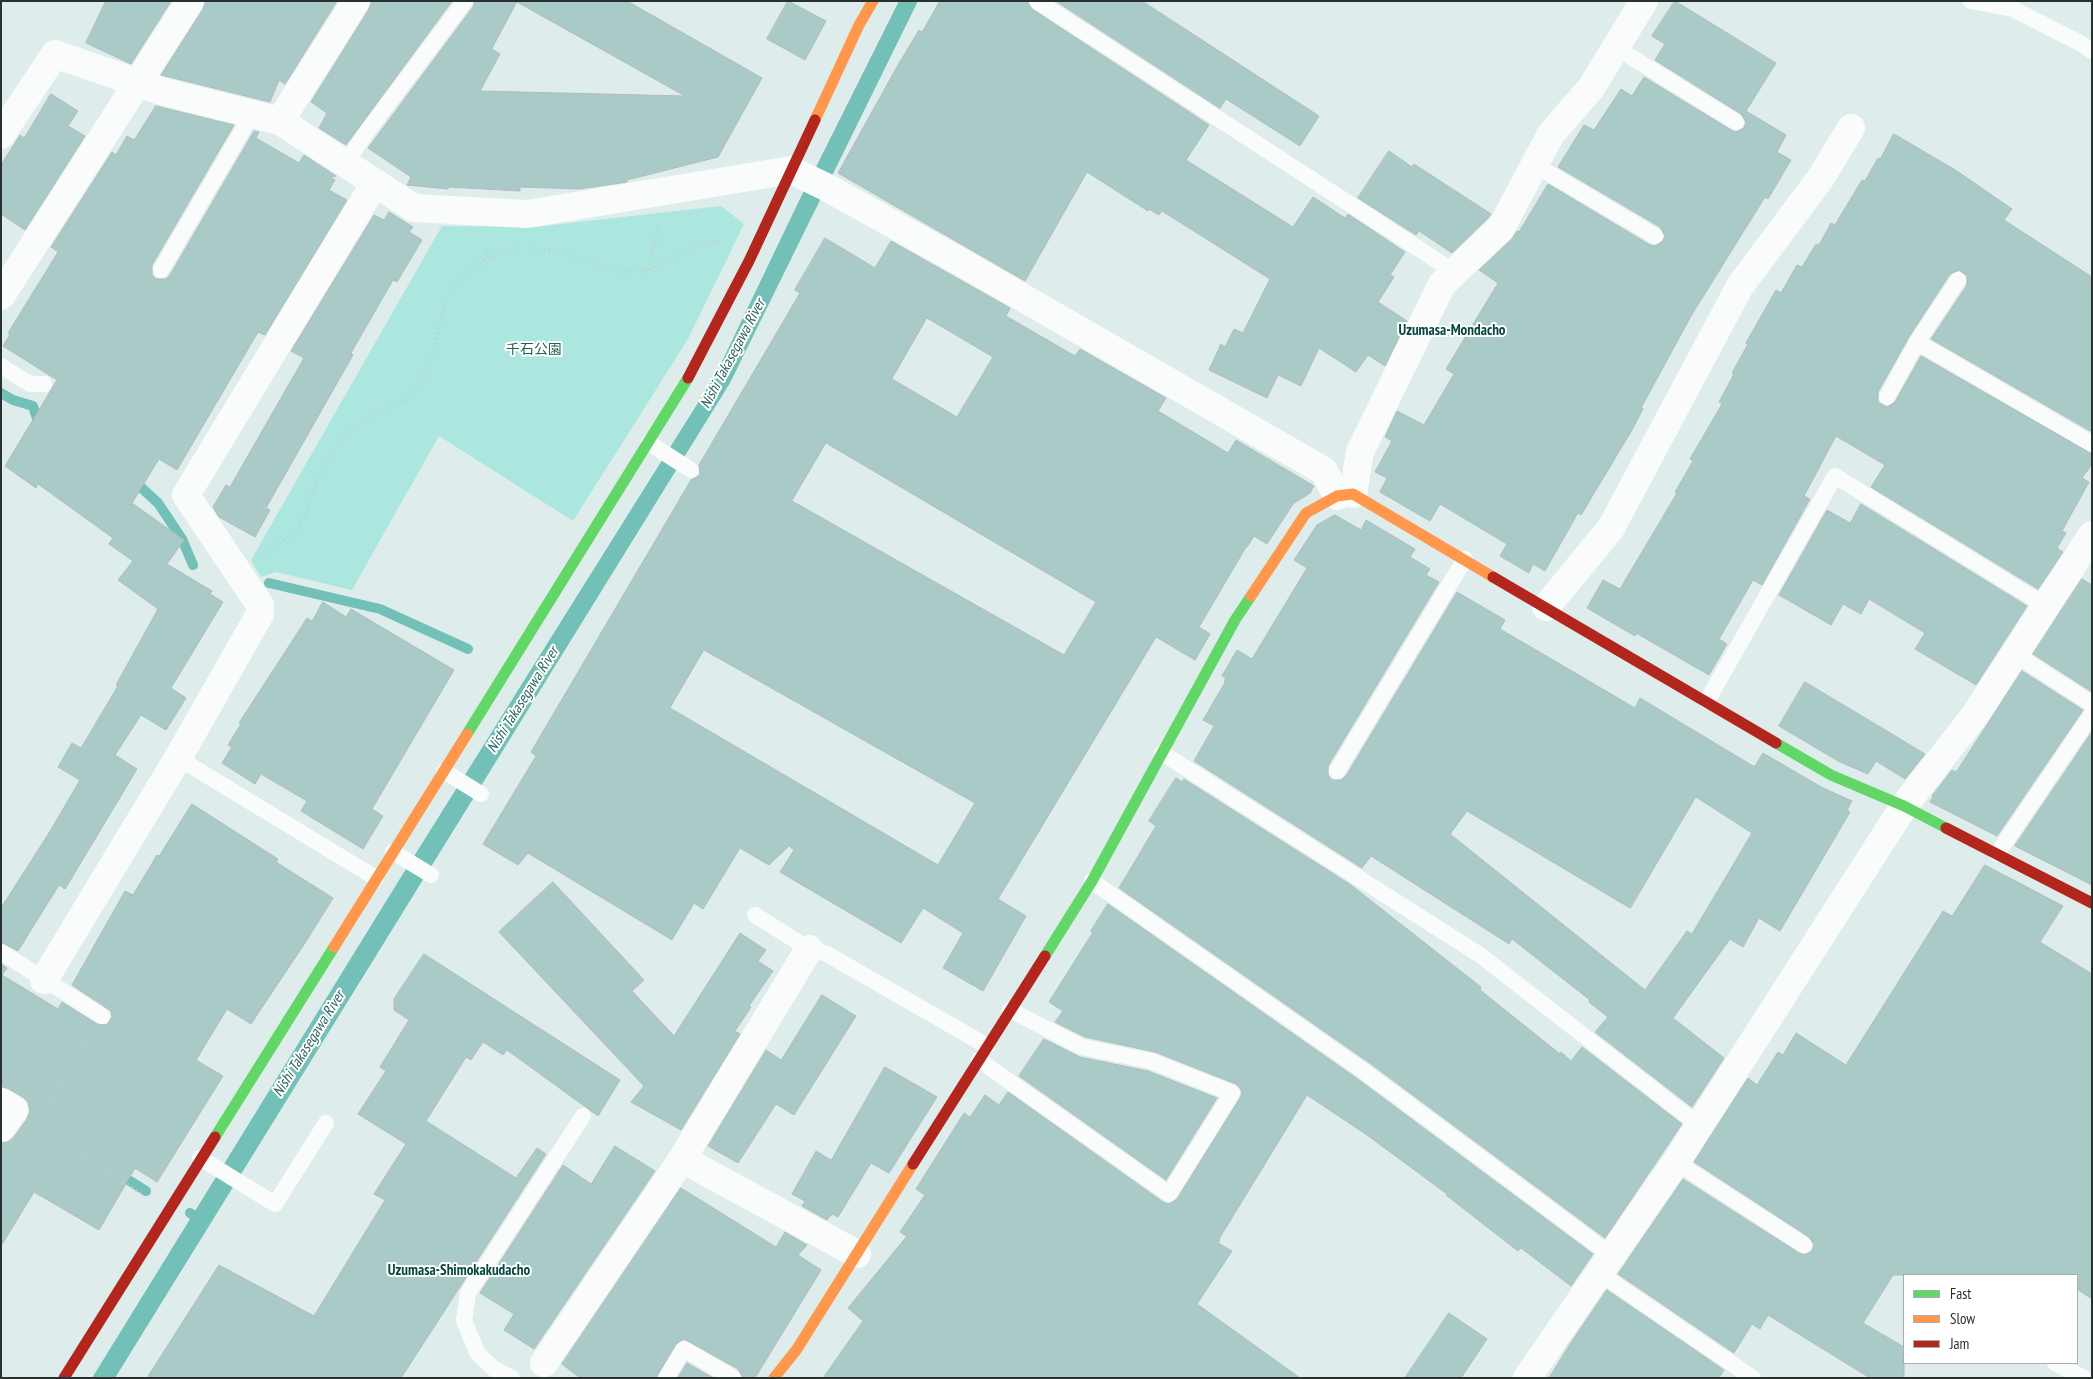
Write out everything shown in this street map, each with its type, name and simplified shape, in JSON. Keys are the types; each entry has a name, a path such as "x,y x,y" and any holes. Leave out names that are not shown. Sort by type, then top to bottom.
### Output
{"street":[{"path":"1,296 190,1"},
{"path":"280,121 356,1"},
{"path":"64,1378 444,770 654,446 677,399 707,346 757,244 809,178 859,25 873,1"},
{"path":"774,1378 797,1348 1092,881 1235,620 1306,514 1345,495 1360,452 1442,284 1453,271 1500,228 1551,134 1591,88 1644,1"},
{"path":"1,135 55,54 137,83 280,121 414,208 527,214 668,190 809,178 1324,471 1345,495 1465,560 1831,775 1904,806 2092,903"},
{"path":"1546,607 1611,528 1740,286 1820,179 1851,128"},
{"path":"44,980 178,758 260,614 260,605 186,495 375,183"},
{"path":"1528,1378 1700,1126 1904,806 1975,715 2092,535"},
{"path":"544,1363 682,1159 809,949"},
{"path":"682,1159 857,1254"}],"lane":[{"path":"345,164 465,1"},
{"path":"1037,1 1453,271"},
{"path":"1971,1 2013,9 2092,51"},
{"path":"1616,47 1736,122"},
{"path":"161,270 252,114"},
{"path":"1534,164 1655,236"},
{"path":"1887,397 1917,342 1958,280"},
{"path":"1917,342 2092,444"},
{"path":"1,366 30,384 44,384"},
{"path":"654,446 691,470"},
{"path":"1707,701 1835,476 2046,606"},
{"path":"1337,771 1465,560"},
{"path":"2015,654 2092,704"},
{"path":"1997,854 2092,714"},
{"path":"1162,753 1480,955 1700,1126"},
{"path":"178,758 376,878"},
{"path":"444,770 481,794"},
{"path":"393,852 431,875"},
{"path":"1092,881 1365,1072 1605,1265 1753,1378"},
{"path":"755,915 809,949 827,954 987,1046"},
{"path":"1,952 102,1016"},
{"path":"978,1060 1169,1194 1232,1093 1151,1062 1082,1047 1010,1010"},
{"path":"512,1378 494,1369 478,1354 464,1320 468,1293 583,1116"},
{"path":"200,1158 275,1204 326,1123"},
{"path":"1676,1162 1804,1245"},
{"path":"666,1378 684,1349 733,1378"},
{"path":"2057,1364 2084,1378"}],"path":[{"path":"648,271 668,190"},
{"path":"239,573 254,564 299,528 307,512 316,484 332,452 345,437 373,414 408,399 417,387 435,352 439,326 447,298 466,274 485,260 516,247 558,251 616,270 648,271 694,245 727,240"},
{"path":"47,1105 102,1016"},
{"path":"5,1113 34,1125 168,1210"}],"green space":[{"name":"千石公園","path":"721,206 744,224 688,339 573,521 439,436 352,590 276,572 261,577 251,560 442,226 534,227"}],"water":[{"name":"Nishi Takasegawa River","path":"899,1 918,1 730,383 115,1378 92,1378 401,877 716,374 797,205"}],"building":[{"path":"106,1 171,1 131,64 86,43"},
{"path":"206,1 337,1 285,84 279,80 270,102 161,75 203,9"},
{"path":"372,1 452,1 346,145 319,128 327,113 311,102 369,9"},
{"path":"475,1 627,1 762,78 718,157 627,180 627,182 579,189 520,187 520,191 449,187 448,189 407,185 411,177 368,148 473,7","holes":["517,2 685,96 480,91 500,54 492,49"]},
{"path":"788,1 826,21 805,60 767,39"},
{"path":"940,1 1027,1 1032,9 1209,125 1186,160 1293,227 1313,197 1345,218 1348,214 1405,252 1390,275 1394,277 1378,302 1407,321 1385,366 1368,355 1356,372 1319,348 1301,386 1278,375 1267,398 1209,370 1221,344 1225,347 1234,329 1243,333 1270,279 1162,211 1159,215 1149,209 1148,211 1087,172 1025,281 838,173 898,65 919,30 922,32"},
{"path":"1056,1 1142,1 1319,116 1300,146 1226,99 1220,108"},
{"path":"1675,1 1776,63 1746,111 1786,135 1777,152 1791,160 1768,199 1765,197 1691,316 1641,408 1643,409 1632,430 1581,515 1578,513 1545,571 1533,564 1529,573 1500,556 1507,544 1440,504 1430,521 1380,492 1387,478 1375,472 1392,441 1385,437 1397,411 1424,425 1454,374 1446,369 1498,283 1479,270 1512,239 1517,231 1519,232 1548,184 1650,245 1655,246 1663,241 1665,236 1660,227 1558,167 1584,125 1594,130 1621,89 1632,96 1644,77 1731,130 1736,132 1744,128 1746,122 1741,114 1655,60 1665,44 1652,36"},
{"path":"51,94 78,111 68,126 85,136 25,230 1,214 1,165 20,135 24,138"},
{"path":"156,106 234,125 152,265 152,275 156,279 166,279 170,275 254,131 259,132 256,138 299,163 304,155 336,176 331,177 335,180 329,190 347,200 265,335 258,332 177,470 159,459 132,503 184,540 167,564 212,591 210,594 223,602 171,688 186,698 166,730 141,715 115,755 137,769 65,889 59,885 18,951 1,942 1,908 80,780 58,767 72,743 81,748 118,686 116,685 158,609 118,580 133,561 109,544 113,538 38,484 36,488 5,466 57,380 3,346 10,334 8,333 58,252 51,247 112,152 116,155 127,136 134,140"},
{"path":"1894,134 1957,171 2012,209 2004,220 2092,277 2092,432 1931,339 1967,285 1967,276 1959,270 1950,274 1909,337 1878,392 1878,402 1887,407 1895,402 1921,356 2092,454 2092,464 2082,478 2089,482 2062,531 2066,533 2057,548 2063,552 2038,589 1871,487 1885,465 1836,436 1804,496 1810,499 1762,585 1753,580 1719,639 1727,644 1709,675 1636,633 1635,636 1587,608 1603,580 1620,589 1677,493 1675,492 1693,461 1690,459 1722,404 1719,402 1748,344 1746,343 1776,290 1781,293 1797,265 1802,267 1816,244 1819,245 1831,223 1835,225 1862,180 1865,181 1878,158 1880,159"},
{"path":"1389,151 1412,167 1414,164 1491,214 1452,253 1419,231 1416,235 1358,198"},
{"path":"389,212 413,227 409,232 422,240 397,282 393,280 351,353 353,355 266,508 270,510 255,537 219,517 213,507 226,485 230,487 304,358 291,351 374,215 384,220"},
{"path":"825,238 875,268 891,241 1010,308 1006,316 1075,356 1080,349 1166,398 1158,411 1228,453 1236,440 1314,486 1310,493 1293,504 1267,544 1254,536 1246,547 1199,627 1210,634 1195,660 1156,637 998,899 1026,916 983,991 943,968 963,933 923,908 901,943 780,872 794,850 789,846 769,865 740,848 703,909 694,903 672,940 528,853 518,865 483,844 536,756 531,752 691,480 700,475 699,465 800,293 795,290","holes":["927,318 993,357 957,417 892,379","826,443 1096,602 1064,655 792,501","704,650 975,803 938,865 670,708"]},
{"path":"1861,504 2027,606 1976,685 1915,649 1925,633 1869,599 1861,614 1843,604 1831,625 1779,595 1827,510 1850,523"},
{"path":"1335,515 1361,530 1366,520 1415,549 1410,557 1430,569 1426,575 1439,582 1328,766 1328,775 1332,780 1341,780 1346,776 1457,592 1505,620 1500,629 1635,708 1640,698 1753,766 1755,766 1763,753 1823,788 1852,801 1847,810 1850,812 1780,931 1759,918 1743,947 1730,939 1673,1018 1724,1058 1692,1107 1595,1032 1608,1017 1589,1002 1590,1000 1512,939 1509,944 1371,856 1362,868 1194,761 1214,726 1203,720 1226,681 1224,681 1226,678 1222,676 1237,650 1252,659 1307,568 1294,560 1317,525","holes":["1696,797 1752,833 1692,934 1687,931 1645,990 1450,834 1467,811 1630,908"]},
{"path":"2082,579 2092,585 2092,692 2033,654"},
{"path":"323,602 346,617 351,609 454,670 372,809 383,816 363,849 301,811 307,801 261,774 255,784 222,763 232,747 228,745 241,724 239,723 307,618 312,621"},
{"path":"2022,671 2083,710 1997,836 1930,802 1932,796 1952,770 1956,772"},
{"path":"1805,682 1925,754 1905,779 1876,761 1868,774 1838,761 1779,726"},
{"path":"2092,732 2092,885 2015,846"},
{"path":"1176,778 1182,782 1184,779 1351,885 1481,987 1480,990 1560,1054 1561,1052 1571,1061 1582,1047 1682,1124 1605,1238 1371,1064 1119,888 1156,826 1149,821"},
{"path":"192,804 278,859 276,862 333,898 251,1024 227,1009 196,1060 223,1076 157,1182 135,1168 99,1230 34,1192 1,1246 1,1143 8,1142 14,1137 27,1119 30,1111 28,1102 23,1097 1,1086 1,964 7,968 2,975 58,1009 62,1002 97,1024 107,1025 112,1017 111,1011 72,985 125,891 133,895 157,855 159,856"},
{"path":"1985,865 2063,906 2040,942 2092,974 2092,1299 2078,1290 2078,1274 1893,1275 1863,1323 1903,1346 1904,1378 1870,1378 1768,1315 1760,1329 1752,1324 1734,1353 1618,1274 1683,1179 1799,1253 1804,1255 1812,1251 1814,1245 1809,1237 1694,1162 1748,1078 1757,1085 1778,1052 1783,1055 1796,1033 1846,1065 1943,911 1952,916"},
{"path":"553,882 644,980 632,991 674,1036 740,933 766,950 758,961 773,971 749,1006 751,1007 735,1031 740,1034 681,1130 631,1102 644,1086 499,932"},
{"path":"1108,904 1359,1080 1593,1254 1571,1286 1521,1248 1518,1251 1447,1194 1367,1135 1307,1095 1219,1239 1218,1243 1232,1251 1197,1304 1300,1378 823,1378 863,1321 848,1308 907,1236 900,1232 925,1195 916,1189 964,1113 970,1117 985,1095 999,1105 1008,1092 1163,1202 1169,1204 1177,1199 1240,1098 1242,1093 1236,1084 1155,1052 1085,1037 1055,1022 1063,1011 1049,1002 1093,932 1091,931"},
{"path":"424,954 620,1080 598,1116 507,1050 503,1055 483,1042 471,1060 466,1057 426,1121 516,1178 537,1148 546,1154 401,1378 147,1378 219,1265 314,1316 385,1200 374,1194 406,1144 358,1114 386,1071 380,1067 409,1020 394,1010 394,999"},
{"path":"822,995 856,1016 794,1115 776,1104 738,1163 708,1146 766,1050 781,1060"},
{"path":"1044,1039 1080,1057 1148,1071 1217,1098 1166,1180 1019,1076"},
{"path":"885,1067 937,1097 889,1173 871,1163 838,1217 832,1214 827,1220 802,1206 805,1201 792,1194 816,1151 831,1160"},
{"path":"615,1146 655,1171 534,1349 504,1330 514,1314 480,1293 563,1165 591,1184"},
{"path":"681,1188 776,1247 785,1232 807,1245 798,1255 821,1270 755,1378 743,1378 738,1369 684,1339 676,1344 656,1378 580,1378 562,1364"},
{"path":"1607,1290 1724,1370 1719,1378 1549,1378"},
{"path":"1449,1313 1487,1339 1461,1378 1405,1378"},
{"path":"687,1363 713,1378 678,1378"}],"waterway":[{"path":"1,393 13,400 33,406 39,425"},
{"path":"132,479 158,503 182,539 193,565"},
{"path":"269,583 380,609 468,649"},
{"path":"117,1173 146,1191"},
{"path":"190,1213 201,1220"}],"traffic: fast":[{"path":"467,734 688,378"},
{"path":"1045,956 1092,881 1235,620 1251,596"},
{"path":"1776,743 1831,775 1904,806 1946,828"},
{"path":"215,1137 334,947"}],"traffic: slow":[{"path":"815,120 859,25 873,1"},
{"path":"1251,596 1306,513 1337,496 1353,494 1493,577"},
{"path":"334,947 467,734"},
{"path":"774,1378 797,1349 913,1164"}],"traffic: jam":[{"path":"688,378 749,261 815,120"},
{"path":"1493,577 1776,743"},
{"path":"1946,828 2092,903"},
{"path":"913,1164 1045,956"},
{"path":"64,1378 215,1137"}],"district":[{"name":"Uzumasa-Mondacho","path":"1452,331"},
{"name":"Uzumasa-Shimokakudacho","path":"459,1271"}]}
